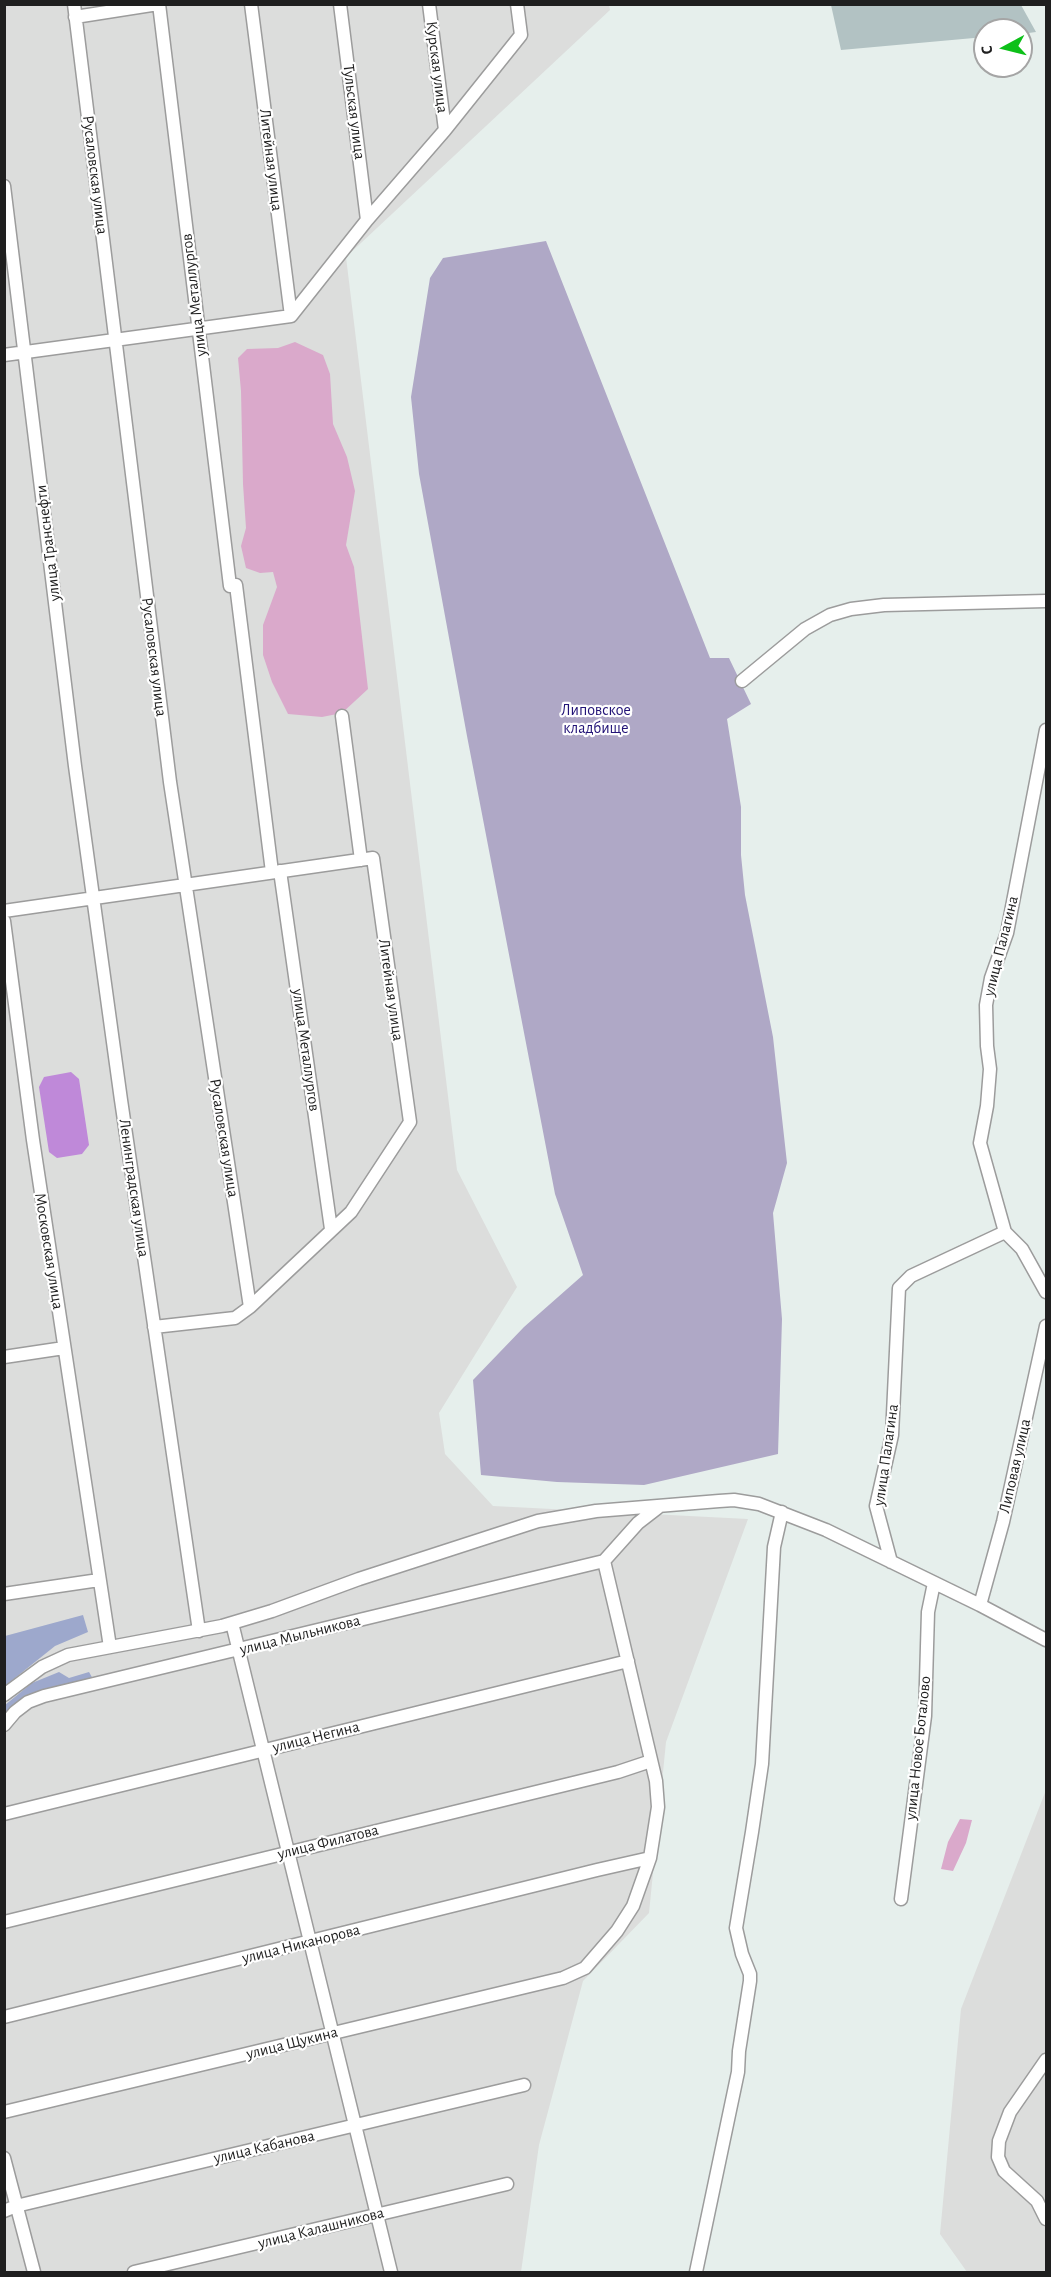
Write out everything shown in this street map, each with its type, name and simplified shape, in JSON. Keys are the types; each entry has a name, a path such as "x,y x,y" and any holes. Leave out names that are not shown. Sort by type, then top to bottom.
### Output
{"street":[{"path":"74,11 159,4"},
{"name":"улица Металлургов","path":"159,4 198,328 233,585 331,1229"},
{"name":"Литейная улица","path":"251,4 291,316"},
{"name":"Тульская улица","path":"340,4 367,220"},
{"name":"Курская улица","path":"429,4 445,130"},
{"path":"4,355 291,316 367,220 445,130 521,35 517,4"},
{"name":"Русаловская улица","path":"74,11 146,597 186,884 250,1307"},
{"name":"улица Транснефти","path":"4,186 93,899"},
{"path":"742,681 805,628 830,615 851,609 884,605 1047,601"},
{"name":"Литейная улица","path":"331,1229 351,1212 410,1122 342,716"},
{"name":"улица Палагина","path":"1047,730 1007,933 991,978 986,1005 990,1069 987,1106 980,1143 1005,1232 1022,1249 1047,1292"},
{"path":"4,911 367,859"},
{"name":"Ленинградская улица","path":"93,899 199,1631"},
{"name":"Московская улица","path":"4,921 33,1140 110,1647"},
{"path":"154,1327 236,1318 331,1229"},
{"name":"улица Палагина","path":"891,1562 876,1506 892,1435 899,1288 911,1276 1005,1232"},
{"name":"Липовая улица","path":"980,1605 1002,1522 1047,1326"},
{"path":"4,1357 64,1348"},
{"path":"4,1695 31,1674 55,1660 232,1623 507,1530 570,1514 734,1500 759,1504 782,1512 891,1562 1047,1640"},
{"path":"650,1858 658,1807 656,1781 604,1561 639,1523 661,1505"},
{"path":"635,1508 639,1523"},
{"path":"696,2272 734,2092 749,1993 750,1974 742,1954 736,1928 758,1798 765,1719 774,1548 782,1512"},
{"name":"улица Мыльникова","path":"4,1725 15,1712 34,1699 604,1561"},
{"path":"4,1588 5,1594 99,1580"},
{"name":"улица Новое Боталово","path":"901,1899 925,1716 928,1612 934,1583"},
{"path":"232,1623 391,2272"},
{"name":"улица Негина","path":"4,1814 627,1661"},
{"name":"улица Филатова","path":"4,1922 618,1772 651,1761"},
{"name":"улица Никанорова","path":"4,2017 650,1858"},
{"name":"улица Щукина","path":"4,2112 578,1972 592,1961 628,1917 642,1885 650,1858"},
{"path":"1047,2060 1010,2112 999,2141 998,2157 1004,2171 1037,2201 1047,2219"},
{"name":"улица Кабанова","path":"10,2209 524,2085"},
{"path":"4,2158 10,2209 34,2272"},
{"name":"улица Калашникова","path":"134,2272 507,2184"}],"shaded area":[{"path":"5,5 609,5 610,10 346,257 457,1170 517,1287 439,1413 445,1454 493,1506 748,1519 666,1742 649,1913 583,1981 539,2145 521,2272 5,2272"},
{"path":"831,5 1021,5 1028,18 973,18 973,38 841,50"},
{"path":"295,342 323,355 330,374 333,424 347,457 355,491 346,545 354,567 368,689 342,713 322,717 288,714 272,682 263,655 263,625 277,587 273,572 260,573 246,568 241,546 246,528 238,358 247,349 278,348"},
{"path":"71,1072 79,1079 89,1145 82,1154 57,1158 49,1152 39,1087 44,1077"},
{"path":"83,1615 88,1632 55,1646 5,1686 5,1636"},
{"path":"59,1672 69,1678 89,1672 93,1679 24,1696 5,1717 5,1705 32,1683"},
{"path":"1046,1790 1046,2272 967,2272 940,2234 961,2009"},
{"path":"960,1819 972,1820 966,1843 953,1871 941,1869 948,1842"}],"green space":[{"name":"Липовское кладбище","path":"546,241 710,658 729,658 751,704 727,719 741,807 741,855 745,895 773,1037 787,1163 773,1213 782,1319 778,1454 644,1485 557,1482 481,1475 473,1380 524,1327 583,1275 555,1194 419,474 411,397 430,278 443,258"}]}
